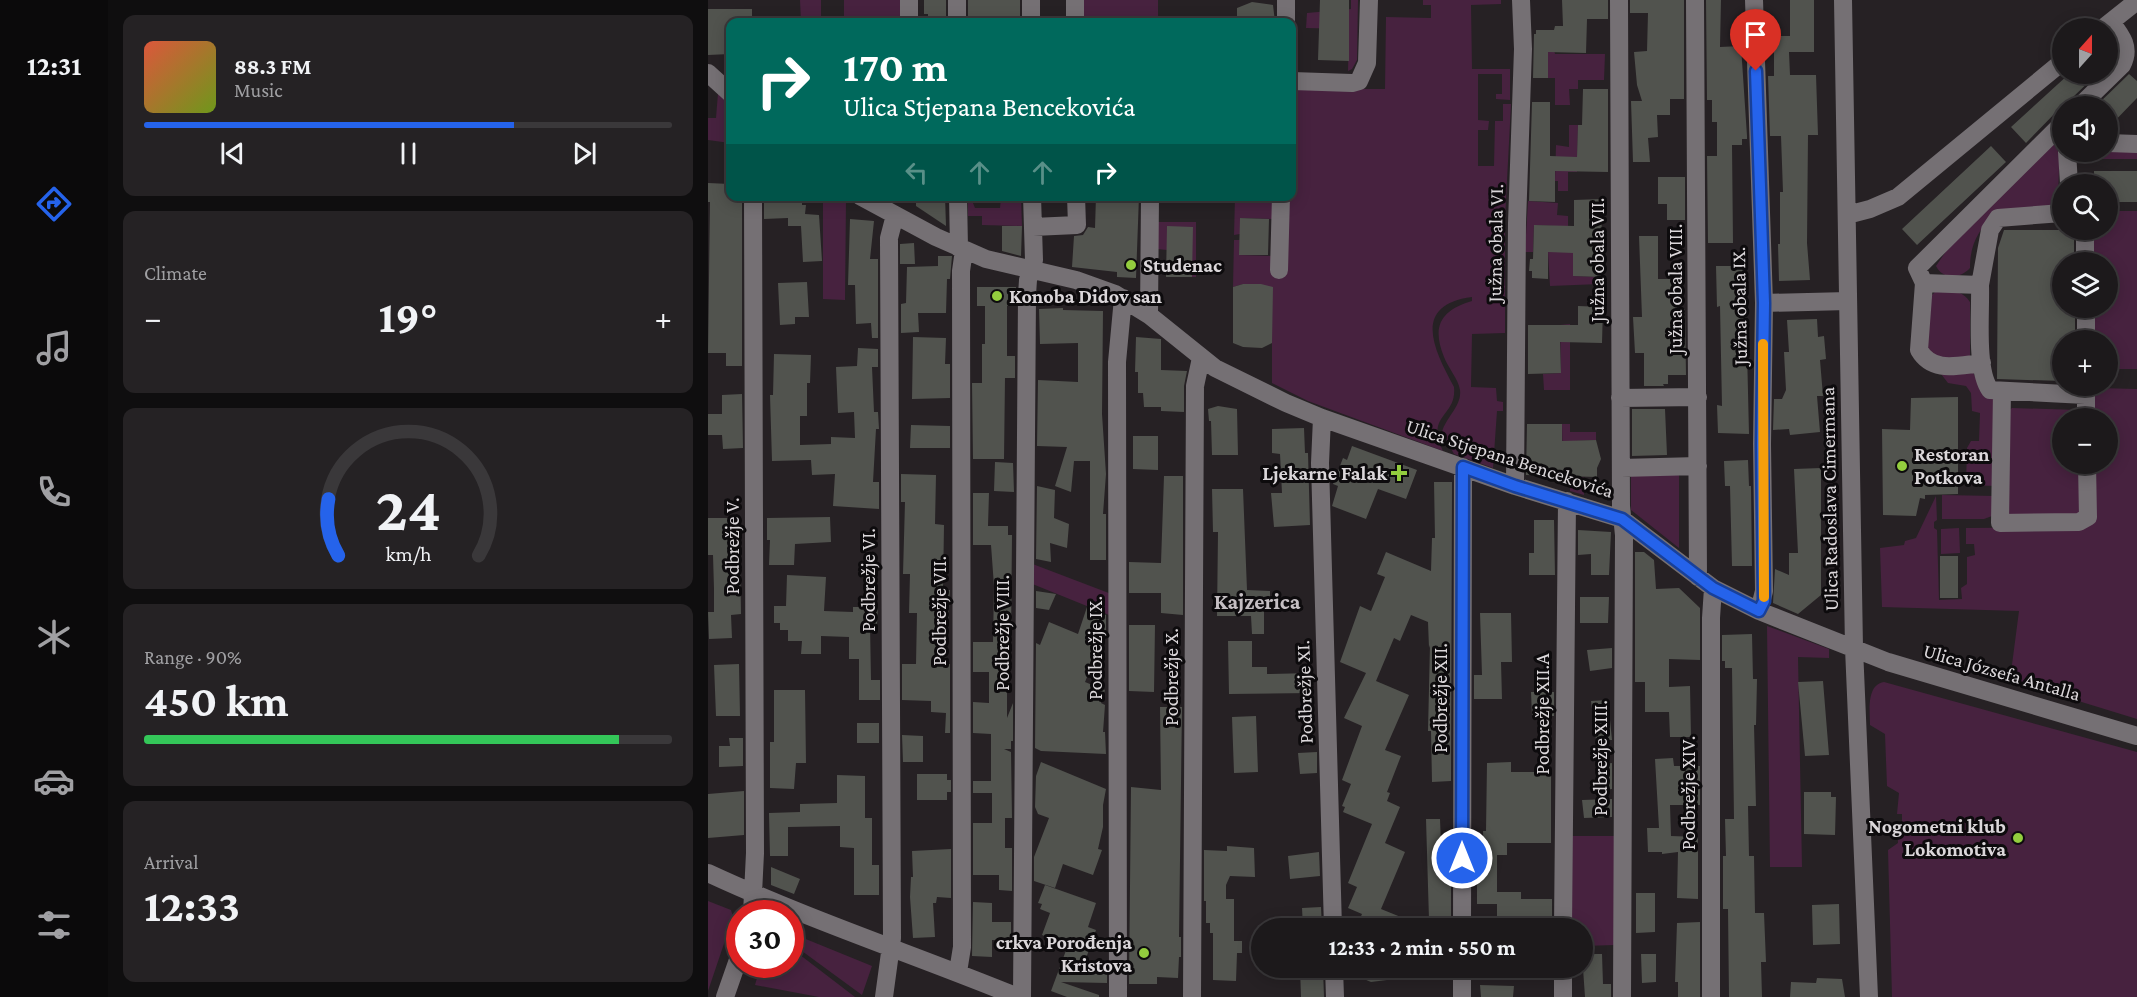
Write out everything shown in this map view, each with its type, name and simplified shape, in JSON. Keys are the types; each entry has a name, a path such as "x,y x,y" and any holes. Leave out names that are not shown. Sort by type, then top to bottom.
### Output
{"street":[{"path":"909,0 909,18"},
{"path":"957,0 957,18"},
{"path":"1031,0 1031,18"},
{"path":"1075,0 1075,18"},
{"path":"1286,0 1286,18"},
{"path":"1296,81 1352,83 1359,81 1367,63 1369,0"},
{"name":"Južna obala VI.","path":"1515,486 1517,223 1523,49 1521,0"},
{"name":"Južna obala VII.","path":"1619,0 1622,519"},
{"name":"Južna obala VIII.","path":"1695,0 1698,577"},
{"name":"Južna obala IX.","path":"1754,0 1764,303 1762,444 1764,591 1759,611"},
{"name":"Ulica Radoslava Cimermana","path":"1843,0 1854,648 1869,997"},
{"path":"2116,18 2137,1"},
{"path":"2118,33 2123,37 2126,57 2118,69"},
{"path":"1847,215 1870,209 1898,196 2052,70"},
{"path":"708,73 726,89"},
{"path":"2090,96 2103,84"},
{"path":"1982,363 1942,366 1925,360 1919,350 1924,283 1917,268 2052,134"},
{"path":"2118,143 2137,144"},
{"name":"Podbrežje V.","path":"753,201 754,900"},
{"name":"Ulica Stjepana Bencekovića","path":"869,201 961,249 1001,263 1092,285 1123,298 1149,315 1215,368 1323,418 1515,486 1622,519 1713,588 1759,611 1854,648"},
{"name":"Podbrežje VII.","path":"958,201 961,249 962,947 958,972"},
{"name":"Podbrežje VIII.","path":"1020,997 1027,306 1028,280 1034,260 1032,201"},
{"path":"1033,227 1077,225 1076,201"},
{"path":"1149,315 1150,201"},
{"path":"1279,270 1281,201"},
{"path":"2052,214 1998,218 1990,231 1980,285 1982,363 1986,385 1990,390 2002,391 2052,390"},
{"name":"Podbrežje VI.","path":"884,997 892,946 890,238 895,215"},
{"path":"1924,283 1980,285"},
{"name":"Podbrežje IX.","path":"1118,997 1117,362 1123,298"},
{"path":"1764,303 1848,301"},
{"name":"Podbrežje X.","path":"1192,997 1195,386 1201,358"},
{"path":"2002,391 2000,523 2079,522 2088,517 2087,474"},
{"path":"1620,398 1698,397"},
{"name":"Podbrežje XI.","path":"1323,418 1320,463 1333,918"},
{"path":"1621,468 1698,465"},
{"name":"Podbrežje XII.","path":"1462,918 1463,467"},
{"name":"Podbrežje XII.A","path":"1563,918 1567,501"},
{"name":"Podbrežje XIII.","path":"1622,519 1624,535 1622,997"},
{"name":"Podbrežje XIV.","path":"1710,997 1713,588"},
{"name":"Ulica Józsefa Antalla","path":"1854,648 1888,662 2137,736"},
{"path":"708,873 754,894 1020,997"},
{"path":"725,997 732,978"},
{"path":"1334,978 1335,997"},
{"path":"1462,978 1462,997"},
{"path":"1563,978 1563,997"}],"shaded area":[{"path":"800,0 821,0 821,18 801,18"},
{"path":"844,0 904,0 904,18 844,18"},
{"path":"1082,0 1158,0 1158,18 1082,18"},
{"path":"1351,0 1358,0 1357,60 1352,69 1348,71 1349,29 1306,28 1307,13 1351,9"},
{"path":"1423,0 1501,0 1501,4 1471,5 1472,69 1510,69 1510,100 1496,99 1496,94 1502,94 1502,74 1478,74 1478,120 1489,121 1488,130 1478,130 1478,166 1494,166 1495,121 1503,121 1503,104 1511,104 1505,219 1505,333 1472,334 1471,387 1496,388 1497,401 1503,402 1503,411 1497,411 1493,468 1454,454 1442,432 1459,401 1460,390 1440,346 1439,328 1447,314 1472,301 1472,297 1453,302 1441,309 1434,319 1435,344 1454,387 1451,404 1439,422 1438,439 1443,451 1308,401 1272,383 1272,343 1243,284 1233,287 1234,240 1240,240 1239,255 1274,256 1282,201 1296,201 1296,89 1385,89 1386,17 1431,18 1431,5 1423,5"},
{"path":"1548,50 1554,50 1555,54 1605,54 1604,80 1578,80 1578,89 1569,89 1570,105 1555,105 1555,78 1548,78"},
{"path":"718,93 726,102 726,142 708,140 708,118 716,118"},
{"path":"1569,125 1578,125 1577,172 1568,172 1568,191 1558,191 1558,181 1555,181 1556,145 1569,147"},
{"path":"2052,140 2052,162 2059,162 2059,174 2052,174 2052,206 1995,210 1980,230 1974,243 1970,268 1957,276 1947,276 1936,266 1951,244"},
{"path":"2118,152 2137,152 2137,159 2118,159"},
{"path":"823,201 846,201 845,300 823,299"},
{"path":"968,201 973,203 975,208 1000,208 1001,201 1021,201 1022,226 982,225 982,216 968,216"},
{"path":"1235,201 1272,201 1272,219 1240,218 1240,234 1234,235"},
{"path":"1528,201 1558,203 1557,215 1568,216 1568,231 1573,247 1573,276 1601,277 1600,284 1550,286 1548,252 1555,252 1555,226 1534,225 1533,252 1525,252"},
{"path":"2118,211 2137,211 2137,369 2118,369 2118,330 2093,330 2093,318 2118,318 2118,252 2093,252 2094,240 2118,240"},
{"path":"1158,222 1196,222 1196,277 1192,277 1167,250 1157,249"},
{"path":"1936,291 1959,293 1970,302 1970,358 1938,362 1927,347 1928,299"},
{"path":"1570,324 1570,390 1544,390 1543,374 1561,373 1560,325"},
{"path":"1973,372 1984,397 1997,398 1996,486 1966,485 1967,448 1971,441 1979,441 1980,413 1972,411 1971,393 1966,386 1948,383 1941,374"},
{"path":"2118,389 2137,389 2137,719 2010,680 2019,611 1882,607 1880,548 1904,545 1905,541 1916,538 1936,496 1937,520 1934,522 1934,528 1937,530 1939,600 1962,599 1961,588 1967,584 1967,557 1975,555 1974,544 1966,544 1966,528 2084,527 2092,474 2118,474 2118,408 2092,408 2092,396 2118,396"},
{"path":"2012,408 2052,409 2052,474 2082,474 2081,515 2010,518 2005,506 2008,411"},
{"path":"1562,424 1570,424 1570,432 1596,432 1596,440 1574,441 1575,477 1584,477 1584,495 1570,491 1570,474 1563,475"},
{"path":"1631,474 1679,475 1679,548 1631,510"},
{"path":"1942,495 1995,496 1992,516 1984,519 1942,519"},
{"path":"1959,528 1960,553 1941,554 1941,529"},
{"path":"1030,563 1114,595 1114,617 1030,583"},
{"path":"1767,626 1829,649 1829,658 1798,657 1802,867 1770,867"},
{"name":"Nogometni klub Lokomotiva","path":"1884,682 2137,752 2137,997 1892,997 1888,850 1898,843 1897,822 1902,822 1902,814 1897,814 1899,793 1887,786 1885,734 1870,725 1870,699 1874,688"},
{"path":"1570,836 1618,836 1615,945 1593,946 1593,918 1571,918"},
{"path":"708,901 726,908 726,938 708,991"},
{"path":"804,938 872,966 862,995 804,953"},
{"path":"804,958 855,997 819,997 755,985 757,978 804,978"}],"building":[{"path":"924,0 946,0 946,18 928,18 928,14 924,14"},
{"path":"968,0 1020,0 1020,18 968,16"},
{"path":"1320,0 1349,0 1349,61 1318,60"},
{"path":"1562,0 1608,0 1608,19 1587,19 1586,53 1548,52 1548,78 1533,78 1534,34 1536,30 1554,30 1555,26 1563,26"},
{"path":"1630,0 1684,0 1684,99 1670,99 1670,115 1657,115 1658,137 1648,138 1650,162 1633,162 1631,101 1642,101 1637,85 1634,52 1647,51 1648,13 1630,13"},
{"path":"1706,0 1721,0 1720,47 1741,46 1747,139 1742,139 1742,145 1732,145 1733,243 1708,243 1707,156 1717,156 1717,122 1712,122 1712,100 1707,100"},
{"path":"1790,0 1814,0 1814,52 1789,52 1790,75 1816,75 1818,135 1808,135 1807,243 1810,280 1779,281 1780,192 1783,192 1781,136 1770,136 1768,76 1774,76 1774,36 1790,36"},
{"path":"1252,2 1273,5 1275,18 1237,18 1237,8"},
{"path":"708,9 752,9 752,18 726,18 726,54 708,55"},
{"path":"2129,74 2137,81 2137,98 2118,118 2118,96 2106,96"},
{"path":"2058,84 2087,84 2074,96 2052,96 2052,116 2026,143 2011,127"},
{"path":"1583,89 1608,89 1608,172 1555,171 1555,202 1529,201 1532,102 1550,102 1550,156 1577,157 1578,125 1582,125"},
{"path":"1991,146 2006,162 1917,245 1902,229"},
{"path":"2094,171 2137,171 2137,202 2118,202 2118,174 2094,174"},
{"path":"1658,177 1685,177 1685,220 1667,220 1667,204 1658,204"},
{"path":"708,183 726,184 726,201 742,201 742,366 726,366 726,353 708,353 710,202 708,202"},
{"path":"1602,199 1601,277 1573,276 1573,253 1548,252 1548,279 1532,278 1532,271 1529,271 1530,259 1533,259 1534,225 1574,226 1574,200"},
{"path":"764,201 802,201 802,205 806,205 805,214 819,215 822,261 803,262 801,226 788,226 788,218 764,219"},
{"path":"916,201 945,201 946,226 916,206"},
{"path":"1096,201 1139,201 1136,278 1117,277 1117,272 1072,267 1074,236 1083,235 1088,227 1095,228"},
{"path":"1240,218 1269,219 1268,255 1239,255"},
{"path":"850,219 874,221 870,259 878,259 878,338 872,338 871,323 856,324 855,285 848,285"},
{"path":"1002,226 1022,226 1021,256 1002,251"},
{"path":"1167,226 1193,227 1192,277 1166,277"},
{"path":"2004,230 2052,230 2052,240 2074,240 2074,252 2052,252 2052,318 2075,318 2075,330 2052,330 2052,381 1997,379 1998,248"},
{"path":"1639,236 1658,236 1658,279 1676,279 1677,308 1685,309 1686,375 1668,375 1668,384 1663,384 1664,386 1644,386 1644,353 1635,353 1633,317 1642,317"},
{"path":"914,243 915,264 900,264 900,244"},
{"path":"938,256 952,256 950,279 947,279 946,313 918,313 919,332 901,333 901,304 906,303 907,267 938,266"},
{"path":"1716,266 1745,266 1749,434 1718,433 1717,405 1722,406 1720,306 1717,307"},
{"path":"807,282 809,317 795,317 795,324 780,325 778,283"},
{"path":"1243,284 1273,287 1272,343 1262,348 1243,347 1233,343 1233,287"},
{"path":"977,287 1016,287 1016,306 1007,306 1007,356 1015,356 1015,378 1005,378 1004,459 973,459 972,383 982,383 982,344 985,344 985,306 977,306"},
{"path":"1578,306 1603,307 1602,343 1560,342 1561,373 1528,374 1528,325 1578,325"},
{"path":"1063,308 1063,310 1103,311 1102,414 1106,474 1103,514 1106,514 1106,560 1090,560 1090,461 1074,461 1071,492 1055,486 1067,447 1037,446 1038,380 1078,382 1078,343 1040,344 1039,309"},
{"path":"1817,319 1818,337 1824,336 1826,359 1820,360 1823,396 1817,396 1820,432 1790,435 1789,429 1773,430 1774,399 1782,399 1786,390 1784,352 1789,352 1787,320"},
{"path":"913,337 946,338 945,364 950,364 950,398 912,399"},
{"path":"1136,337 1161,339 1161,370 1187,371 1184,386 1184,412 1161,411 1161,407 1144,407 1143,393 1138,393 1138,372 1135,372"},
{"path":"858,348 878,349 878,367 872,367 874,412 878,412 879,429 876,429 873,482 879,482 879,509 833,506 835,474 812,475 811,460 772,461 770,395 773,395 774,354 811,355 810,383 807,383 807,416 800,416 800,445 831,444 831,437 855,438 854,412 838,413 836,367 857,366"},
{"path":"742,394 743,448 723,449 722,435 708,435 708,414 722,414 722,395"},
{"path":"1958,397 1958,494 1925,495 1925,499 1920,498 1916,516 1883,515 1882,429 1910,430 1911,398"},
{"path":"1218,406 1237,409 1238,455 1212,455 1211,421 1209,421 1208,409"},
{"path":"1632,409 1665,409 1667,455 1632,456"},
{"path":"1527,424 1562,424 1562,441 1596,440 1601,459 1597,468 1597,477 1526,475"},
{"path":"911,425 950,426 950,448 910,448"},
{"path":"1304,428 1305,453 1308,453 1310,525 1274,527 1271,493 1282,493 1280,454 1272,453 1272,429"},
{"path":"1133,436 1158,436 1158,470 1133,469"},
{"path":"1352,446 1417,470 1406,499 1378,489 1366,519 1332,506 1338,486 1333,484 1343,458 1347,460"},
{"path":"1748,460 1749,486 1751,486 1752,566 1732,566 1730,486 1725,486 1724,461"},
{"path":"995,462 1013,463 1014,492 994,491"},
{"path":"1821,468 1821,595 1798,614 1773,603 1775,569 1789,575 1789,553 1798,553 1794,469"},
{"path":"901,474 936,475 935,524 944,525 943,590 950,590 946,664 950,664 950,733 945,733 946,713 931,712 931,701 902,700 902,664 916,664 917,613 909,613 910,574 903,574 905,502 901,502"},
{"path":"1164,476 1183,476 1183,615 1161,613 1161,593 1129,593 1129,562 1161,563"},
{"path":"1434,482 1452,482 1451,781 1432,782 1431,731 1428,731 1430,645 1429,648 1428,622 1411,615 1400,641 1394,638 1376,681 1409,695 1385,750 1401,756 1387,792 1390,793 1387,801 1400,807 1385,843 1405,852 1381,909 1403,918 1360,918 1362,914 1348,908 1357,887 1348,883 1372,824 1343,812 1345,807 1342,806 1351,784 1342,780 1362,726 1344,718 1366,673 1340,662 1360,606 1371,611 1385,577 1377,574 1386,552 1431,571 1432,538 1435,538"},
{"path":"1037,486 1055,490 1054,518 1069,524 1067,548 1050,543 1051,562 1036,559"},
{"path":"1212,489 1243,489 1247,590 1270,591 1270,606 1264,605 1264,634 1252,634 1251,616 1217,616 1218,532 1213,532"},
{"path":"973,493 989,493 988,526 1008,526 1008,535 1012,535 1011,637 1007,637 1007,718 1013,703 1013,741 1011,741 1011,749 1004,749 1011,752 1012,818 1005,818 1005,848 1012,848 1012,891 999,890 999,875 973,875 973,823 992,823 992,793 973,793 973,781 991,781 991,734 973,733 973,702 989,703 989,672 973,672 973,642 993,642 994,586 991,545 973,545"},
{"path":"830,517 831,542 795,544 794,565 769,565 770,540 767,540 767,518"},
{"path":"708,518 740,518 740,530 732,530 732,555 740,554 741,614 731,615 732,638 709,639 708,612 714,612 714,589 713,555 708,555"},
{"path":"1534,520 1554,520 1555,575 1529,575 1529,553 1534,553"},
{"path":"1578,530 1611,532 1609,575 1591,575 1591,554 1578,555"},
{"path":"1635,552 1644,552 1654,560 1656,589 1679,588 1700,608 1700,660 1669,659 1669,687 1690,686 1691,737 1670,737 1669,712 1645,712 1645,682 1635,682"},
{"path":"1940,556 1958,556 1958,598 1940,598"},
{"path":"787,575 826,577 824,611 853,612 853,607 878,607 877,624 870,624 871,680 880,680 880,700 859,700 859,659 849,659 849,637 821,636 821,654 801,654 802,641 788,641 788,630 780,630 780,623 774,623 774,606 786,606"},
{"path":"1036,591 1056,594 1049,610 1036,608"},
{"path":"1580,597 1609,597 1608,623 1580,623"},
{"path":"1087,607 1106,615 1106,631 1085,682 1105,690 1101,703 1105,705 1103,732 1105,732 1106,754 1041,751 1035,748 1036,643 1040,645 1049,622 1078,634"},
{"path":"1480,613 1511,613 1512,662 1501,662 1502,699 1474,699 1474,675 1482,675"},
{"path":"1129,625 1155,625 1154,692 1129,691"},
{"path":"1752,634 1753,679 1757,679 1756,725 1754,725 1756,806 1748,806 1749,856 1754,856 1755,913 1764,913 1766,962 1761,962 1762,997 1729,997 1728,909 1723,909 1723,856 1726,856 1725,819 1734,819 1732,668 1725,668 1725,661 1722,661 1722,635"},
{"path":"1228,641 1252,641 1252,667 1267,667 1267,674 1311,673 1312,693 1229,694"},
{"path":"1612,648 1612,668 1590,671 1587,650"},
{"path":"739,664 740,716 716,716 714,665"},
{"path":"1823,681 1829,755 1805,756 1798,682"},
{"path":"774,690 805,690 806,763 796,763 794,789 770,788 770,742 774,742"},
{"path":"1531,692 1554,692 1554,716 1532,716"},
{"path":"1608,700 1612,740 1596,740 1591,701"},
{"path":"1160,707 1182,707 1179,937 1181,937 1181,957 1179,957 1178,978 1157,977 1157,984 1129,984 1131,787 1161,790"},
{"path":"1256,716 1258,772 1234,773 1232,717"},
{"path":"857,723 879,723 879,743 857,743"},
{"path":"902,735 923,736 923,762 903,762"},
{"path":"729,738 743,738 743,766 719,767 719,746 730,746"},
{"path":"1317,752 1317,773 1300,774 1298,753"},
{"path":"1673,758 1674,766 1700,766 1700,805 1670,805 1671,836 1698,837 1698,899 1677,898 1678,852 1662,854 1662,852 1648,852 1647,828 1659,828 1655,759"},
{"path":"1041,762 1106,789 1103,827 1098,849 1102,850 1093,875 1063,864 1055,888 1034,881 1034,857 1049,818 1038,814 1035,807 1036,776"},
{"path":"1511,762 1511,772 1551,772 1551,843 1507,843 1507,855 1497,855 1497,892 1521,892 1521,899 1552,899 1552,918 1497,916 1497,904 1477,904 1477,869 1484,869 1483,831 1486,831 1487,763"},
{"path":"1612,763 1612,789 1605,790 1604,764"},
{"path":"917,774 947,774 947,780 951,780 951,792 947,792 947,800 917,800"},
{"path":"837,775 865,776 865,818 872,818 872,865 879,865 879,895 854,895 854,848 840,847 840,826 788,827 788,856 770,856 769,813 800,812 800,804 837,803"},
{"path":"744,791 744,835 708,838 708,794"},
{"path":"1804,792 1831,792 1831,797 1836,797 1835,835 1804,834"},
{"path":"1612,799 1612,817 1584,818 1582,800"},
{"path":"1426,819 1440,819 1441,844 1451,844 1451,918 1429,918"},
{"path":"1227,846 1254,848 1255,877 1230,876 1226,885 1226,899 1234,899 1234,941 1242,941 1242,953 1237,953 1236,981 1213,980 1213,933 1210,933 1210,923 1206,923 1206,901 1204,901 1204,850 1227,851"},
{"path":"951,849 951,898 937,897 936,903 933,903 935,937 913,938 910,897 911,877 913,877 912,851"},
{"path":"1319,852 1320,876 1290,879 1288,856"},
{"path":"771,867 800,879 794,894 771,885"},
{"path":"1045,885 1096,903 1088,927 1096,930 1084,964 1107,973 1107,983 1061,982 1099,995 1099,997 1067,997 1051,991 1068,945 1042,935 1050,913 1040,909 1042,904 1038,903"},
{"path":"1636,893 1655,893 1655,932 1636,933"},
{"path":"973,902 992,903 992,922 1011,922 1011,941 992,940 992,957 972,956"},
{"path":"1839,904 1840,944 1813,945 1812,905"},
{"path":"1321,907 1322,918 1302,918 1302,908"},
{"path":"1700,922 1700,997 1678,997 1678,982 1675,982 1677,923"},
{"path":"1593,954 1602,954 1603,984 1611,984 1611,997 1585,997 1584,978 1593,978"},
{"path":"1641,954 1656,954 1656,982 1642,983"},
{"path":"1300,978 1323,978 1324,997 1301,997"},
{"path":"1362,978 1388,978 1387,980 1371,982"},
{"path":"1817,978 1842,979 1845,997 1790,997 1791,982 1816,983"},
{"path":"1480,985 1514,986 1513,997 1481,997"}],"slow traffic":[{"path":"1763,344 1764,597"}],"place":[{"name":"Studenac","path":"1131,265"},
{"name":"Konoba Didov san","path":"997,296"},
{"name":"Restoran Potkova","path":"1902,466"},
{"name":"Ljekarne Falak","path":"1399,473"},
{"name":"Nogometni klub Lokomotiva","path":"2018,838"},
{"name":"crkva Porođenja Kristova","path":"1144,953"}],"district":[{"name":"Kajzerica","path":"1257,601"}],"route":[{"path":"1462,858 1463,467 1515,486 1599,510 1622,519 1713,588 1759,611 1764,601 1762,444 1764,303 1756,71"}]}
